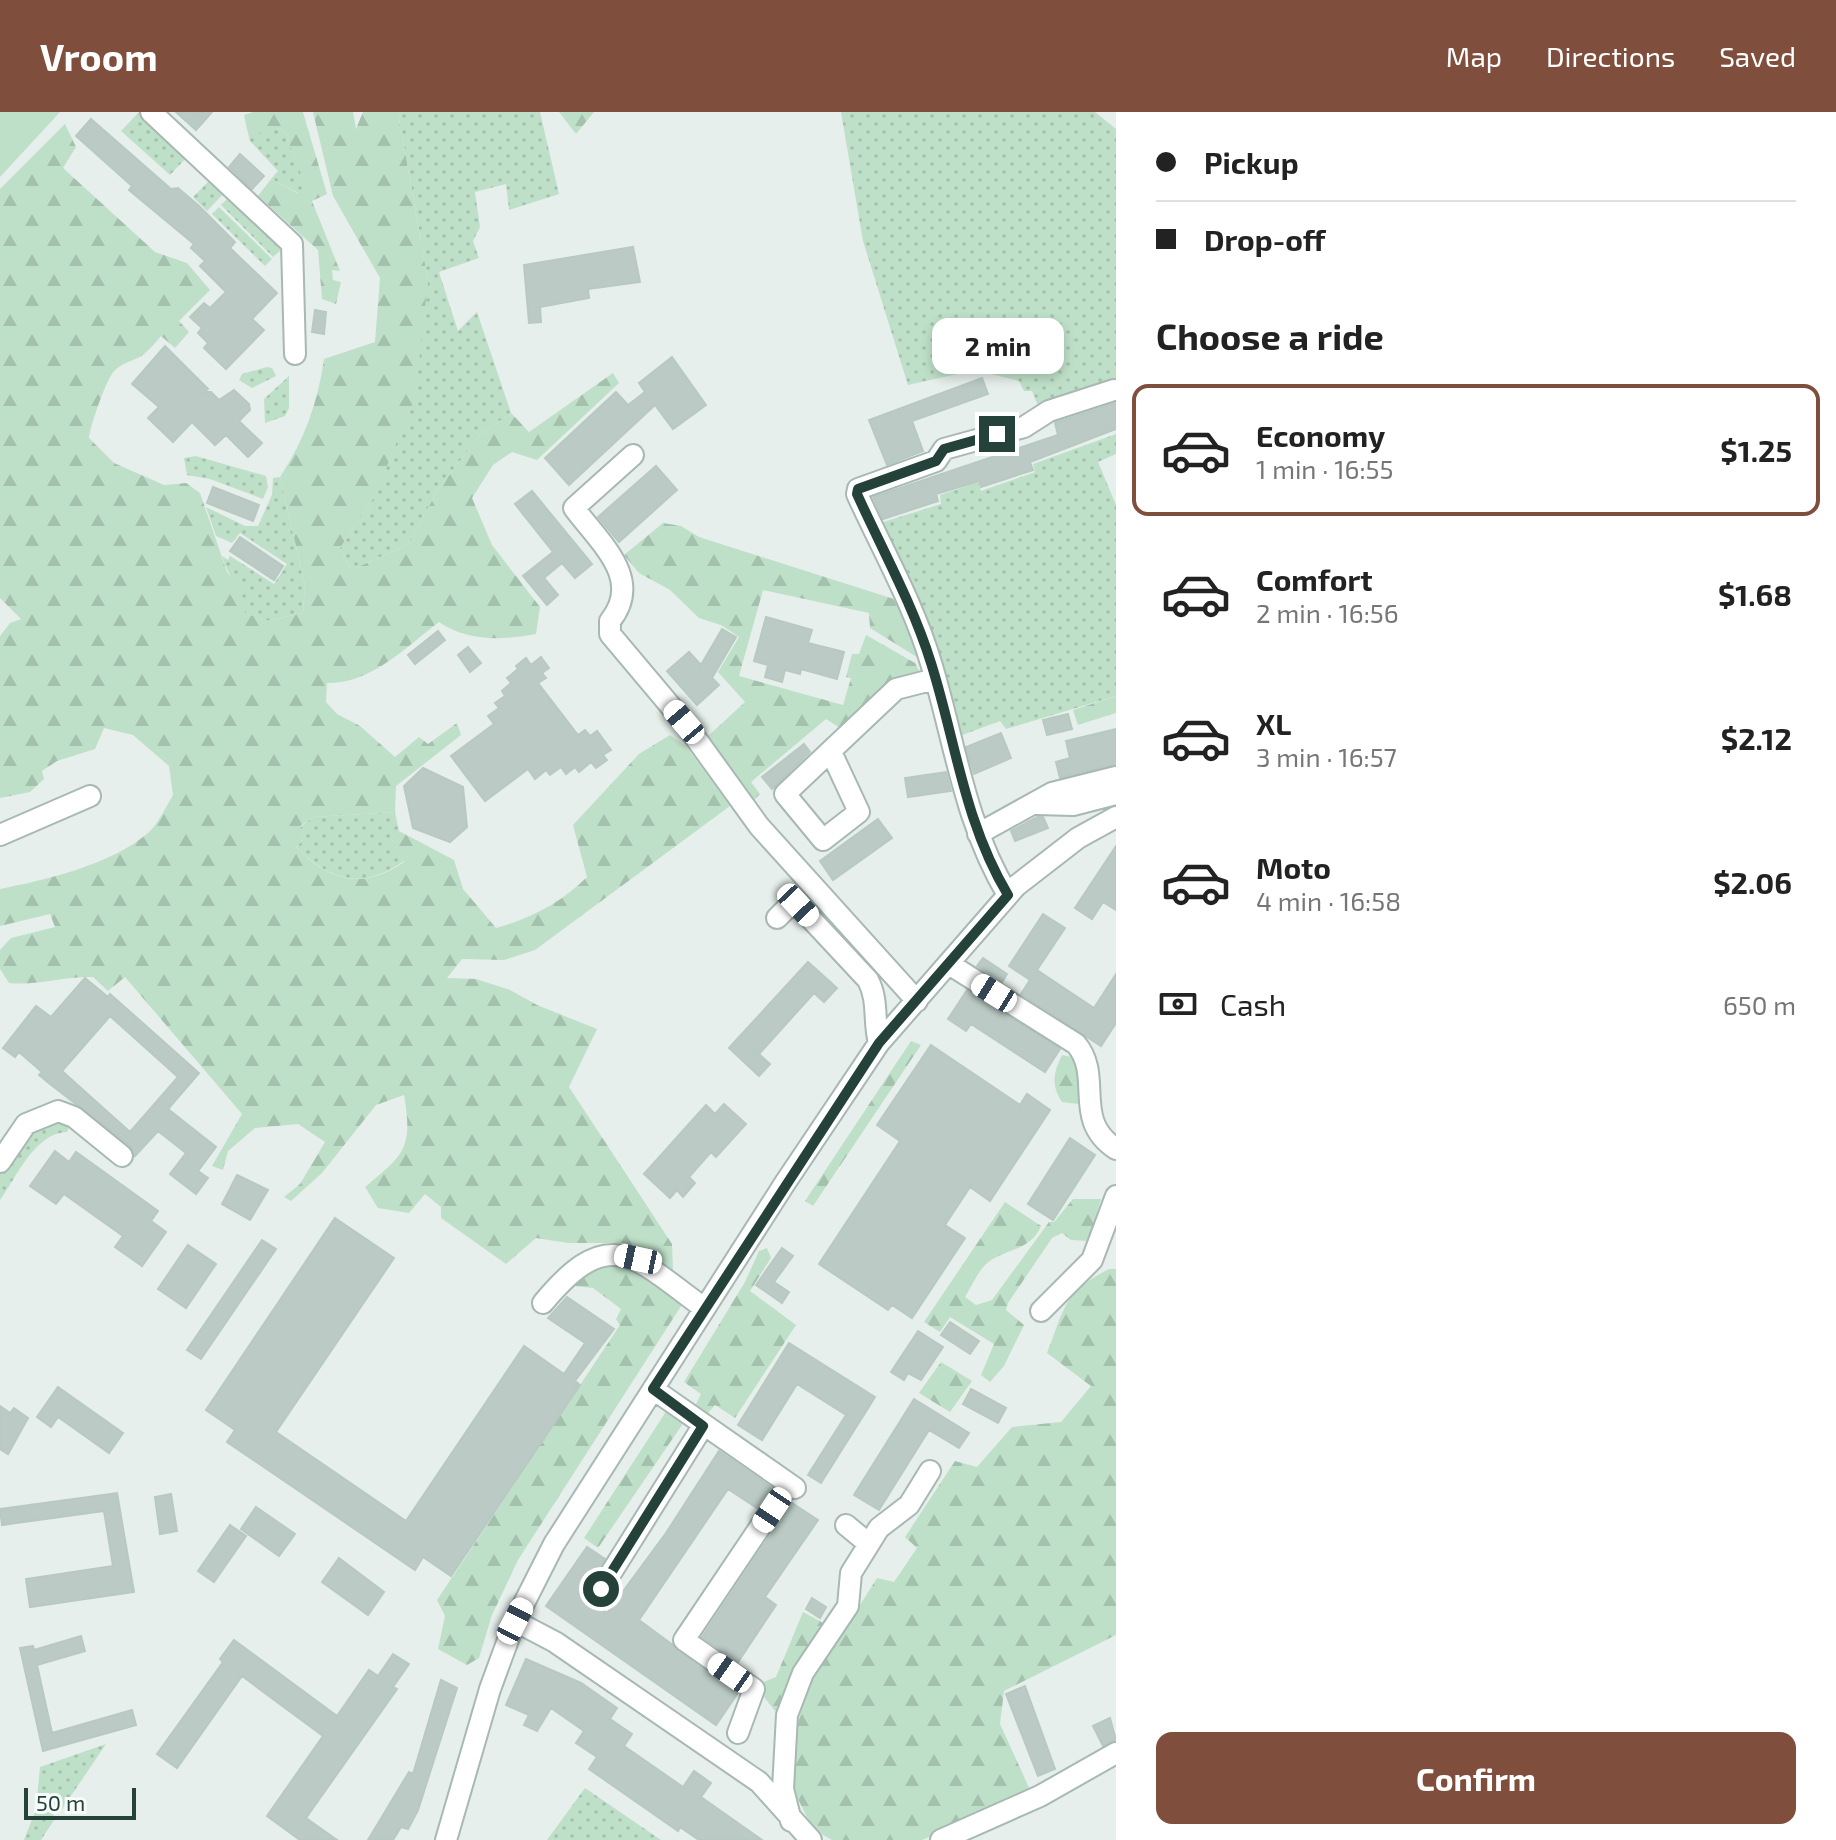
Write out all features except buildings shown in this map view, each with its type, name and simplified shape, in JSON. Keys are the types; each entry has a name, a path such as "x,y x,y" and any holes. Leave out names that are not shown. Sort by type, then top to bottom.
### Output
{"street":[{"path":"151,112 292,244 295,354"},
{"path":"1008,895 990,865 963,791 922,638 857,494 858,489 936,461 944,449 1024,427 1049,411 1114,390"},
{"path":"633,455 574,508 615,563 625,588 610,621 610,634 684,722 759,826 917,1001"},
{"path":"831,752 896,689 935,679"},
{"path":"978,834 1052,793 1116,777"},
{"path":"1036,804 1073,805 1116,794"},
{"path":"0,835 90,796"},
{"path":"446,1840 490,1689 515,1621 554,1544 704,1308 879,1043 1008,895 1044,861 1116,817"},
{"path":"777,918 789,906 798,905 868,980 876,994 875,1026 879,1043"},
{"path":"949,964 1076,1044 1087,1057 1093,1125 1116,1149"},
{"path":"0,1162 26,1124 58,1111 74,1117 122,1156"},
{"path":"1041,1311 1092,1260 1116,1196"},
{"path":"543,1303 578,1265 615,1254 638,1259 704,1308"},
{"path":"653,1389 792,1486 684,1640 754,1689 738,1733"},
{"path":"601,1589 703,1426"},
{"path":"791,1821 783,1789 787,1715 803,1673 848,1606 851,1573 879,1528 909,1505 930,1471"},
{"path":"846,1525 869,1544"},
{"path":"515,1621 555,1642 759,1782 811,1840"},
{"path":"941,1840 1040,1796 1116,1753"}],"green space":[{"path":"0,112 60,112 0,177"},
{"path":"139,112 187,157 170,175 121,131"},
{"path":"253,112 303,112 327,194 312,201 340,271 332,270 333,280 341,282 336,304 322,299 318,250 258,196 271,179 297,193 306,187 285,132 276,128 266,135 247,129 244,115"},
{"path":"313,112 353,112 356,129 363,112 398,112 428,281 415,398 374,497 340,548 351,570 409,544 438,489 481,434 511,413 529,432 613,373 619,383 537,460 512,452 493,465 472,498 492,545 540,607 536,634 486,638 450,629 439,622 373,671 343,682 327,683 326,702 337,714 360,726 395,757 419,737 428,744 457,723 461,735 396,786 395,812 313,817 300,826 303,840 296,847 334,875 361,879 389,871 404,862 391,838 399,831 454,860 463,889 496,928 545,908 587,877 573,825 639,754 670,735 686,746 730,806 535,950 504,960 462,959 447,978 476,979 510,990 537,1005 597,1029 569,1087 672,1244 673,1271 625,1243 568,1243 536,1238 506,1264 441,1218 441,1207 425,1194 409,1213 378,1208 365,1187 389,1166 403,1148 407,1127 404,1095 376,1105 322,1173 291,1201 284,1197 300,1184 325,1142 298,1124 255,1128 228,1151 223,1170 212,1166 242,1114 125,977 108,991 93,977 9,983 0,969 0,950 11,938 55,927 50,914 0,926 0,889 58,875 117,853 153,828 173,795 169,766 133,735 104,728 95,749 57,761 42,771 44,779 30,792 0,798 0,636 10,623 21,619 0,598 0,189 65,124 76,147 63,168 155,252 187,263 210,290 179,321 189,332 175,348 161,336 144,354 112,374 98,405 89,438 114,463 164,485 186,483 200,493 227,572 241,590 245,613 266,621 303,613 305,585 280,477 309,421 324,359 375,342 380,278 333,196"},
{"path":"398,112 540,112 559,194 509,210 506,184 475,192 480,227 473,241 479,258 439,272 458,331 477,312 511,413 481,434 438,489 409,544 351,570 340,548 374,497 428,281"},
{"path":"559,112 594,112 576,134"},
{"path":"841,112 1095,112 1116,129 1116,383 1039,408 1032,391 1024,391 1019,381 975,370 908,385 863,241"},
{"path":"276,128 285,132 307,187 298,193 271,179 278,171 250,141 247,129"},
{"path":"211,179 225,192 207,211 193,197"},
{"path":"228,198 281,250 273,257 221,205"},
{"path":"219,207 272,259 265,266 212,214"},
{"path":"272,368 276,376 252,388 239,380 242,374"},
{"path":"289,376 289,408 285,416 265,423 264,399"},
{"path":"1116,434 1116,454 1098,462 1116,505 1116,696 1006,729 1000,721 957,737 877,524 941,504 940,495 978,482 981,491 1035,472 1033,464"},
{"path":"196,456 266,476 268,487 263,499 210,479 187,475 184,458"},
{"path":"280,477 305,585 303,613 266,621 245,614 222,556 228,560 230,556 274,584 287,564 240,533 232,543 216,536 206,507 245,526 258,526 272,495 273,478"},
{"path":"663,523 681,526 699,537 897,600 920,659 870,628 869,613 763,590 739,676 843,705 851,678 846,677 852,654 859,654 866,635 915,663 920,672 894,682 843,730 826,719 751,782 760,794 754,800 707,737 745,702 718,672 739,637 721,625 699,618 670,590 639,573 624,555"},
{"path":"1116,696 1116,713 1078,725 1073,710"},
{"path":"395,812 399,831 391,838 404,861 375,876 361,879 335,874 309,859 296,847 303,840 300,827 313,817"},
{"path":"911,1041 921,1045 813,1206 805,1201"},
{"path":"1062,1055 1076,1058 1084,1094 1078,1104 1062,1102 1056,1090 1055,1074"},
{"path":"58,1118 72,1121 67,1132 56,1134 36,1148 0,1200 0,1174 30,1131"},
{"path":"1073,1199 1101,1199 1088,1241 1071,1240 1062,1233 1052,1238 1008,1303 1006,1310 1024,1325 1004,1366 990,1382 981,1375 994,1344 950,1317 940,1332 924,1322 1005,1202 1041,1226 1023,1246 982,1268 965,1297 976,1305 992,1300 1049,1222 1054,1222"},
{"path":"767,1248 771,1258 750,1291 796,1325 735,1418 715,1405 707,1414 695,1406 701,1394 684,1382 745,1282 759,1251"},
{"path":"629,1263 683,1303 518,1560 492,1615 479,1658 467,1665 438,1649 445,1616 437,1600 620,1325 616,1319 621,1309 593,1288 574,1286 597,1266"},
{"path":"1109,1269 1116,1269 1116,1635 1004,1691 1000,1724 1031,1792 922,1840 832,1840 813,1829 794,1791 792,1746 807,1689 877,1578 894,1582 917,1548 905,1537 955,1461 977,1467 1012,1427 1061,1422 1091,1386 1047,1353 1062,1313 1073,1295"},
{"path":"941,1362 972,1381 950,1412 919,1393"},
{"path":"667,1410 684,1422 598,1548 584,1538"},
{"path":"803,1612 825,1624 783,1707 775,1711 760,1692 761,1683 776,1677"},
{"path":"106,1744 60,1812 37,1798 40,1767"},
{"path":"585,1788 661,1840 547,1840"},
{"path":"38,1804 56,1817 41,1840 24,1840"}],"route":[{"path":"601,1589 703,1426 653,1389 879,1043 1008,895 990,865 967,806 922,638 857,494 858,489 936,461 944,449 997,434"}]}
